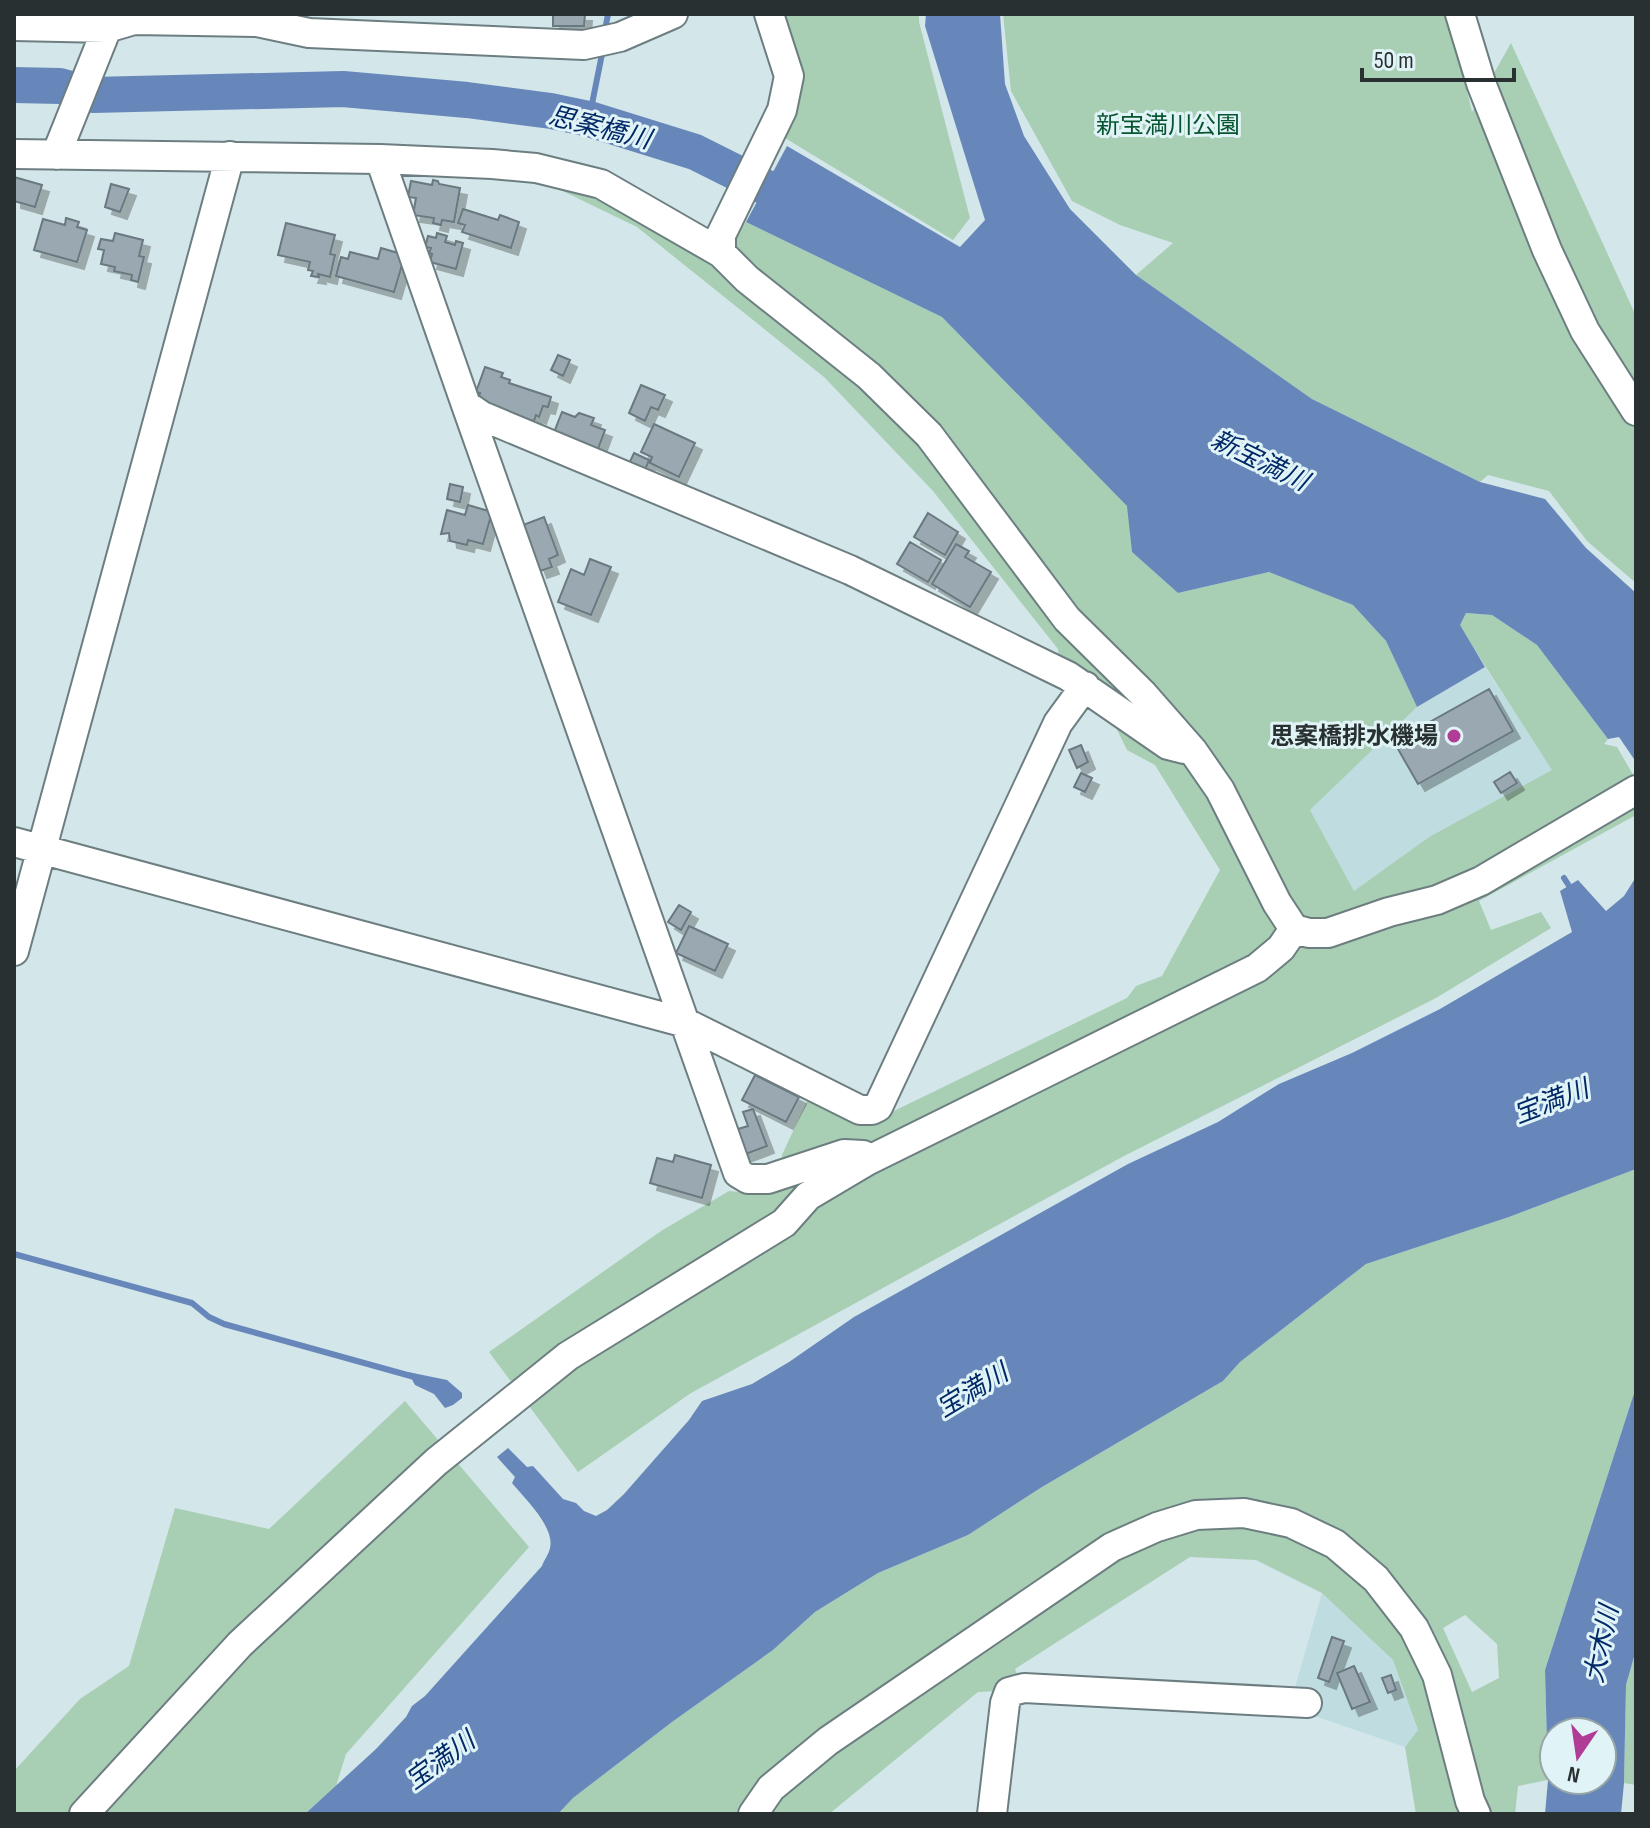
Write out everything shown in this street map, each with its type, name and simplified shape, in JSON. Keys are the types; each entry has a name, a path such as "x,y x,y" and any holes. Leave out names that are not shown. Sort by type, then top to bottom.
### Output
{"street":[{"path":"14,26 134,20 257,22 309,33 584,45 620,37 673,14"},
{"path":"721,244 782,110 789,76 769,14"},
{"path":"1460,14 1481,83 1547,250 1585,331 1636,411"},
{"path":"60,144 108,21"},
{"path":"14,154 60,144 230,156 380,159 536,168 601,184 721,244 747,279 869,376 929,435 1067,619 1143,694 1193,751 1220,790 1277,903 1294,929 1328,933 1389,912 1437,900 1481,881 1636,790"},
{"path":"14,951 230,156"},
{"path":"380,159 738,1173 748,1179 768,1179 844,1154 863,1155 867,1161"},
{"path":"466,405 482,416 850,570 1068,676 1168,745 1193,751"},
{"path":"14,842 686,1023 860,1110 872,1110 878,1107 1058,723 1085,686"},
{"path":"84,1814 240,1644 436,1462 568,1356 784,1223 808,1196 867,1161 1257,968 1281,948 1294,929"},
{"path":"732,1814 771,1788 828,1741 1112,1547 1157,1527 1196,1515 1244,1513 1291,1523 1335,1544 1376,1579 1414,1628 1437,1675 1476,1814"},
{"path":"992,1814 1005,1703 1009,1692 1024,1688 1307,1703"},
{"path":"753,1814 771,1788"}],"shaded area":[{"path":"1485,667 1553,770 1429,837 1354,891 1310,810 1417,707"},
{"path":"1322,1593 1393,1660 1418,1730 1405,1747 1309,1714 1294,1691"}],"green space":[{"path":"780,14 919,14 970,218 953,240 785,138 796,108"},
{"name":"新宝満川公園","path":"1003,14 1449,14 1472,112 1511,43 1636,316 1636,583 1587,541 1549,491 1488,475 1480,482 1312,399 1136,275 1173,243 1120,225 1072,201 1011,91"},
{"path":"540,180 599,196 711,254 735,237 746,222 942,317 1128,506 1132,552 1178,593 1269,572 1353,605 1386,641 1417,707 1310,810 1354,891 1429,837 1552,770 1459,625 1466,613 1492,615 1537,645 1608,739 1604,744 1617,747 1636,780 1636,815 1479,901 1491,930 1541,912 1551,928 1436,998 1124,1156 691,1393 578,1472 489,1352 661,1231 729,1191 746,1193 782,1176 782,1155 807,1101 863,1126 1127,998 1136,986 1162,976 1220,870 1155,765 1127,750 1096,687 1059,663 1058,649 933,491 824,377 637,227"},
{"path":"1636,1169 1636,1387 1545,1670 1546,1716 1538,1716 1538,1782 1518,1786 1515,1814 1416,1814 1405,1747 1418,1730 1393,1660 1322,1593 1256,1560 1190,1557 1015,1669 1020,1682 997,1691 978,1692 829,1814 558,1814 573,1798 672,1722 773,1650 815,1612 878,1573 968,1535 1042,1487 1223,1381 1240,1362 1366,1264 1509,1217","holes":["1465,1615 1497,1644 1499,1678 1472,1692 1443,1628"]},
{"path":"405,1401 529,1547 346,1754 336,1786 305,1814 14,1814 14,1771 80,1699 129,1666 175,1508 269,1529"},
{"path":"1636,1650 1636,1785 1624,1783 1626,1685"}],"water":[{"name":"新宝満川","path":"926,14 1000,14 1005,84 1024,136 1070,209 1136,275 1312,399 1480,482 1545,499 1586,548 1636,593 1636,762 1619,737 1608,739 1537,645 1492,615 1466,613 1460,625 1485,667 1417,707 1386,641 1353,605 1269,572 1178,593 1132,552 1127,506 942,317 746,222 787,146 960,247 985,220 925,26"},
{"name":"宝満川","path":"1636,877 1636,1169 1509,1217 1366,1264 1240,1362 1223,1381 1042,1487 968,1535 878,1573 815,1612 773,1650 672,1722 573,1798 558,1814 305,1814 376,1749 542,1566 550,1548 548,1531 512,1483 515,1477 497,1457 508,1448 527,1467 533,1466 563,1499 596,1516 624,1494 702,1401 752,1384 854,1317 1128,1164 1218,1122 1279,1084 1352,1053 1440,1009 1572,932 1560,891 1578,880 1606,911 1624,896"},
{"path":"408,1372 447,1380 462,1393 462,1398 445,1408 434,1394 415,1385"},
{"name":"大木川","path":"1636,1387 1636,1650 1626,1685 1621,1814 1545,1814 1547,1796 1618,1796 1618,1716 1546,1716 1545,1670"}],"building":[{"path":"553,14 585,14 584,26 553,26"},
{"path":"14,177 42,185 35,207 14,201"},
{"path":"433,180 460,188 454,222 442,220 441,225 433,223 434,218 413,215 416,198 408,197 411,181 432,185"},
{"path":"111,184 129,189 120,212 105,207"},
{"path":"463,209 498,220 500,215 519,222 511,248 462,232 465,225 458,223"},
{"path":"66,218 79,222 77,227 87,230 77,262 34,250 43,219 65,225"},
{"path":"286,223 335,235 330,254 335,255 330,277 311,276 313,271 308,270 310,262 278,255"},
{"path":"115,233 143,240 139,256 144,257 138,282 131,280 132,275 101,264 104,250 98,249 101,239 113,241"},
{"path":"437,233 447,236 445,242 455,245 456,241 463,243 456,269 430,262 431,248 425,247 428,236 436,238"},
{"path":"381,248 405,255 394,292 336,276 341,257 348,259 350,252 378,259"},
{"path":"558,355 570,360 563,376 551,370"},
{"path":"485,367 503,373 501,377 510,380 509,383 551,397 548,407 543,406 534,421 481,407 478,400 480,393 476,392"},
{"path":"641,385 665,395 658,410 651,407 645,421 629,413"},
{"path":"562,412 575,417 579,413 594,418 591,425 605,430 595,457 551,440"},
{"path":"654,424 695,443 679,477 650,463 652,457 641,452"},
{"path":"634,453 649,460 643,475 627,468"},
{"path":"450,484 463,487 460,502 447,499"},
{"path":"468,505 492,512 483,544 468,540 467,545 450,541 449,533 441,534 447,510 465,515"},
{"path":"928,513 958,532 945,555 914,537"},
{"path":"544,517 558,555 549,559 552,567 540,571 523,525"},
{"path":"910,542 941,560 928,582 897,564"},
{"path":"956,544 969,551 965,557 991,572 970,607 932,584"},
{"path":"590,559 611,567 591,615 558,602 571,569 584,575"},
{"name":"思案橋排水機場","path":"1489,689 1513,731 1418,784 1394,742"},
{"path":"1081,745 1088,762 1077,768 1069,750"},
{"path":"1510,772 1517,783 1501,793 1494,782"},
{"path":"1081,773 1092,778 1085,792 1074,787"},
{"path":"679,905 691,912 681,930 668,922"},
{"path":"689,926 728,944 715,971 676,953"},
{"path":"755,1075 799,1097 786,1122 742,1100"},
{"path":"753,1109 767,1146 743,1155 735,1130 748,1126 743,1112"},
{"path":"675,1155 711,1165 702,1198 650,1183 657,1158 673,1162"},
{"path":"1332,1637 1344,1641 1329,1682 1318,1678"},
{"path":"1354,1666 1370,1702 1352,1709 1337,1673"},
{"path":"1391,1675 1396,1690 1388,1693 1382,1678"}],"waterway":[{"path":"605,30 608,14"},
{"path":"589,119 603,49"},
{"name":"思案橋川","path":"14,85 60,86 93,95 343,89 551,111 589,119 695,152 807,208"},
{"path":"1564,878 1573,892"},
{"path":"14,1254 192,1303 224,1324 418,1378"}],"place":[{"name":"思案橋排水機場","path":"1454,736"}]}
